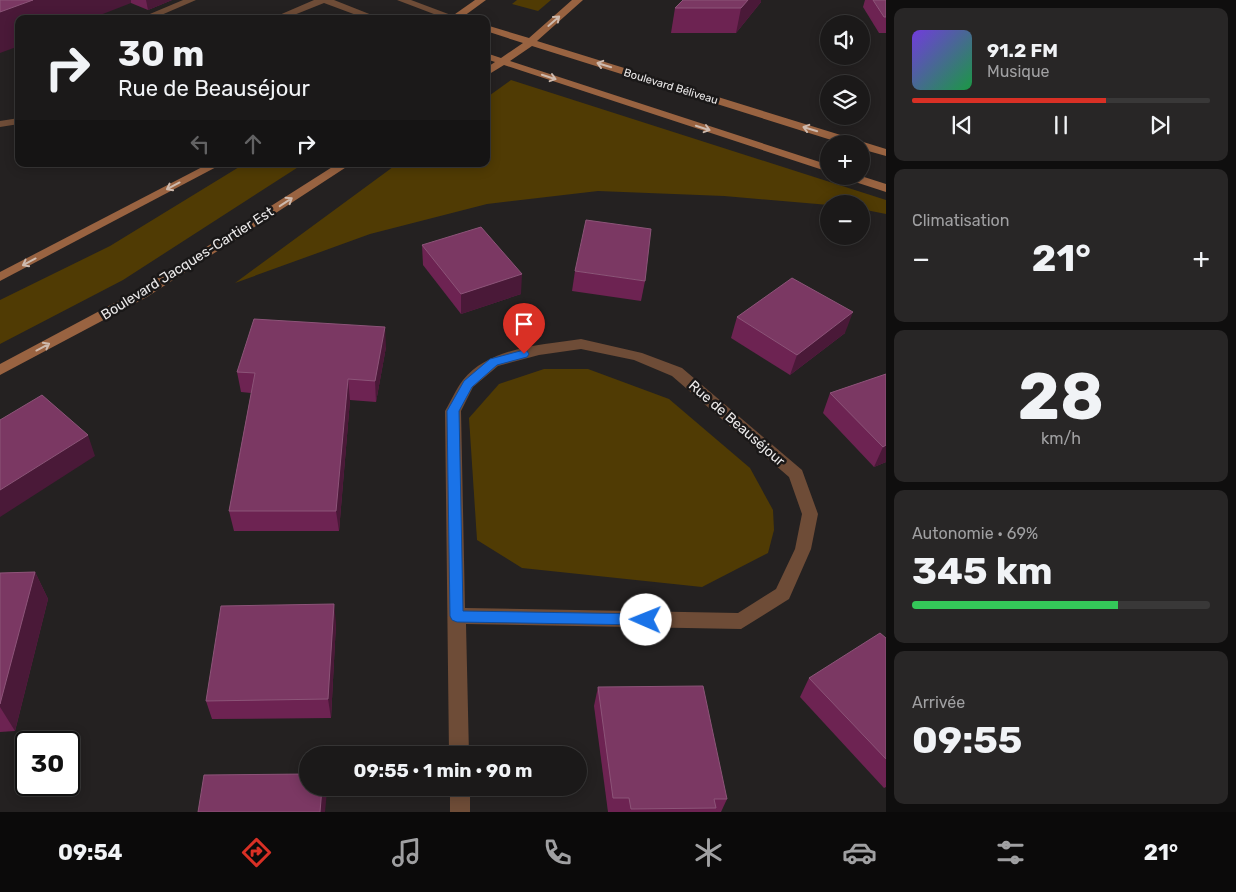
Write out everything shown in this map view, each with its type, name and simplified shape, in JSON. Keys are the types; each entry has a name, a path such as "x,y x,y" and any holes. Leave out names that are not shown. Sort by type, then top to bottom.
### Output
{"street":[{"path":"152,15 191,0"},
{"path":"285,15 323,0 366,15"},
{"path":"402,0 446,15"},
{"path":"459,15 481,0"},
{"path":"490,70 530,42 578,0"},
{"name":"Boulevard Béliveau","path":"490,29 827,135"},
{"path":"490,57 820,166"},
{"path":"0,124 15,122"},
{"path":"870,148 886,153"},
{"path":"0,277 210,167"},
{"name":"Boulevard Jacques-Cartier Est","path":"0,370 142,294 340,167"},
{"path":"870,183 886,188"},
{"name":"Rue de Beauséjour","path":"457,616 741,621 783,594 803,549 810,514 796,474 677,372 637,356 582,344 538,350 493,362 468,384 453,411 459,746"},
{"path":"460,796 460,812"}],"shaded area":[{"path":"517,0 551,0 538,11 512,4"},
{"path":"511,80 820,179 820,185 839,185 886,200 886,214 870,211 870,195 820,195 820,204 724,196 598,191 487,204 370,234 235,283 393,167 490,167 490,95"},
{"path":"239,167 298,167 123,280 0,344 0,300 110,246"},
{"path":"544,369 588,369 669,399 750,468 773,510 774,530 768,553 702,587 522,568 477,540 469,418 499,384"}],"building":[{"path":"0,0 33,0 0,12"},
{"path":"683,0 748,0 741,8 675,8"},
{"path":"873,0 886,0 886,17 884,17"},
{"path":"586,220 651,229 645,281 575,271"},
{"path":"481,227 522,274 461,294 422,245"},
{"path":"792,278 853,312 797,355 737,317"},
{"path":"254,319 385,327 375,381 348,379 336,511 229,511 255,373 237,372"},
{"path":"886,374 886,445 883,447 830,393"},
{"path":"42,395 88,435 0,490 0,420"},
{"path":"35,572 0,704 0,573"},
{"path":"334,604 328,699 206,701 221,606"},
{"path":"880,633 886,638 886,759 809,678"},
{"path":"703,686 727,799 714,799 716,808 631,809 629,798 613,798 598,687"},
{"path":"299,774 299,796 321,796 320,812 198,812 204,775"}],"route":[{"path":"524,354 493,362 468,384 453,411 457,616 646,620"}]}
